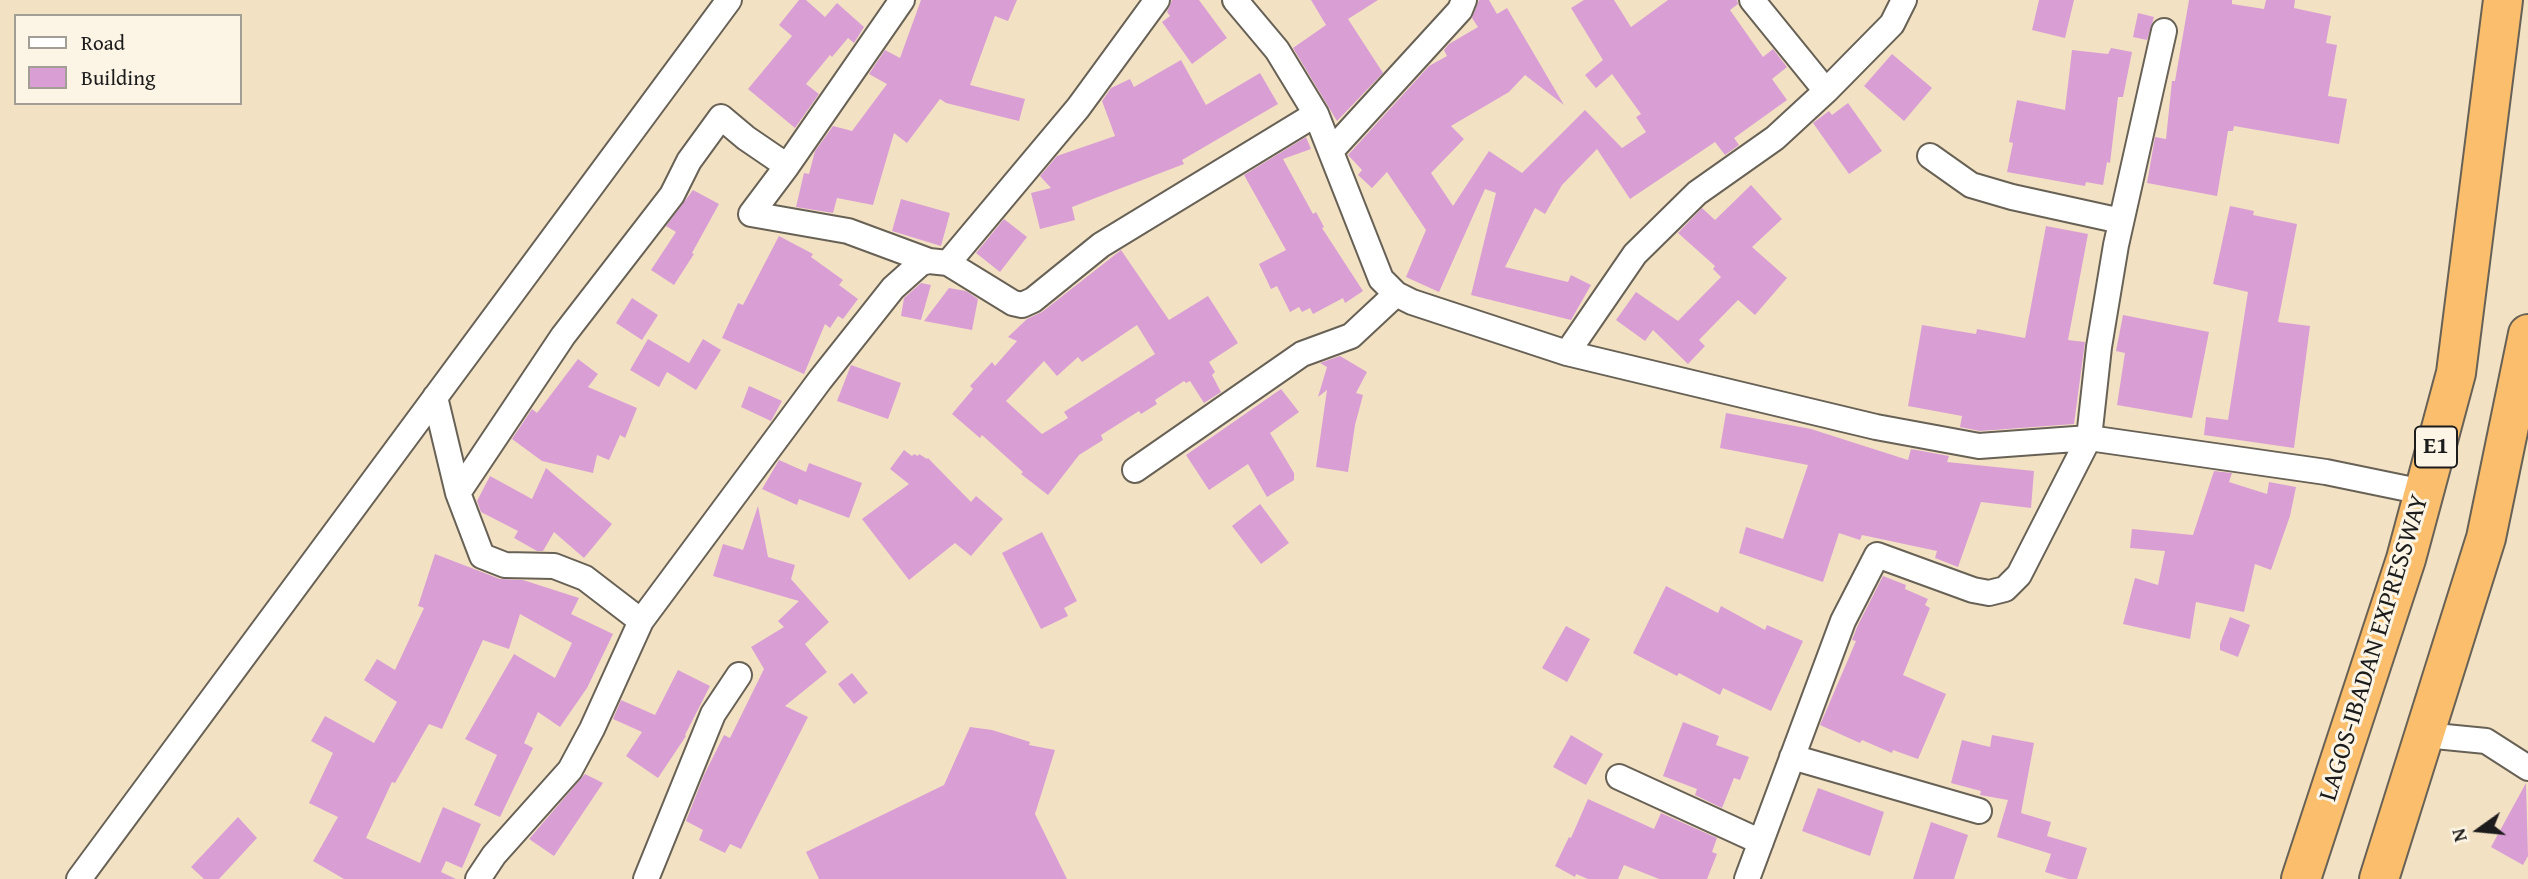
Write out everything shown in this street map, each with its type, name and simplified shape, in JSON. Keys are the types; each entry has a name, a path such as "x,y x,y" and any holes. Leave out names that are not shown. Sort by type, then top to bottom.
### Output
{"highway":[{"name":"LAGOS-IBADAN EXPRESSWAY","path":"2301,879 2406,559 2456,373 2503,0"},
{"path":"2379,879 2486,538 2528,334"}],"street":[{"path":"79,879 729,0"},
{"path":"902,0 751,214 848,231 939,262 1013,303 1022,304 1033,300 1101,245 1317,114"},
{"path":"478,879 494,855 570,770 592,729 641,621 820,380 893,288 921,263 939,262 1078,108 1157,0"},
{"path":"1235,0 1278,50 1317,114 1381,279 1396,294 1412,302 1567,353 1876,427 1979,446 2089,439 2326,472 2423,492"},
{"path":"1331,151 1460,10 1464,0"},
{"path":"1752,0 1826,92"},
{"path":"1567,353 1635,254 1697,193 1775,138 1826,92 1892,24 1904,0"},
{"path":"1747,879 1843,621 1877,555 1973,590 1989,593 2005,589 2019,575 2089,439 2099,347 2121,221 2164,30"},
{"path":"458,493 563,336 672,195 689,161 721,117 787,166"},
{"path":"1930,156 1971,185 2012,197 2121,221"},
{"path":"1135,470 1302,354 1352,336 1396,294"},
{"path":"435,397 458,493 482,556 505,565 554,566 585,578 641,621"},
{"path":"646,879 713,714 739,675"},
{"path":"2425,735 2486,741 2528,768"},
{"path":"1792,757 1979,811"},
{"path":"1619,778 1761,842"}],"building":[{"path":"799,0 806,0 825,17 837,3 864,27 854,43 848,38 806,84 819,94 795,128 748,89 792,36 779,25"},
{"path":"921,0 1017,0 1008,21 995,16 970,85 1025,99 1019,121 946,103 940,99 907,143 894,133 873,205 837,198 833,213 796,207 804,173 809,174 815,151 833,126 852,131 887,84 869,74 885,50 900,58"},
{"path":"1172,0 1199,0 1227,38 1192,64 1162,22 1170,16 1167,12"},
{"path":"1311,0 1378,0 1348,19 1383,73 1337,121 1293,48 1326,25"},
{"path":"1479,0 1489,0 1497,14 1507,8 1564,105 1525,75 1509,92 1451,126 1464,139 1431,173 1453,206 1489,151 1522,173 1585,110 1622,148 1646,132 1636,117 1641,114 1612,74 1596,88 1585,75 1603,60 1571,8 1584,0 1614,0 1631,27 1668,0 1737,0 1738,4 1730,10 1763,57 1773,49 1787,67 1772,79 1787,100 1734,138 1739,145 1725,155 1715,142 1630,199 1597,149 1562,185 1545,214 1535,208 1505,267 1568,282 1571,275 1591,285 1571,320 1471,295 1496,193 1485,189 1439,292 1406,277 1426,230 1387,172 1372,188 1358,175 1362,170 1348,155 1429,66 1447,56 1444,50 1449,44 1478,27 1472,18"},
{"path":"2039,0 2074,0 2065,38 2032,30"},
{"path":"2189,0 2232,0 2232,4 2264,9 2266,0 2295,0 2294,8 2331,16 2326,43 2337,45 2328,96 2347,99 2339,144 2234,126 2233,131 2228,131 2217,196 2147,183 2155,137 2166,139 2172,81 2175,81"},
{"path":"2138,13 2154,17 2147,40 2133,37"},
{"path":"2111,48 2132,52 2123,97 2118,97 2110,163 2107,162 2103,185 2086,182 2085,186 2007,172 2013,143 2009,142 2017,100 2065,110 2072,50 2108,54"},
{"path":"1892,54 1932,88 1904,121 1864,86"},
{"path":"1181,60 1206,105 1260,73 1278,104 1182,160 1184,164 1072,207 1075,220 1040,229 1031,193 1051,188 1040,176 1057,156 1115,136 1102,101 1111,88 1130,79 1134,87"},
{"path":"1848,103 1882,151 1849,174 1813,123 1829,111 1832,115"},
{"path":"1306,137 1311,149 1283,159 1313,214 1316,212 1324,227 1322,228 1363,291 1345,303 1343,298 1313,314 1310,308 1302,312 1299,307 1290,312 1277,286 1271,289 1259,264 1286,250 1244,175"},
{"path":"1751,185 1782,219 1752,247 1787,278 1755,315 1738,300 1699,340 1705,346 1688,364 1653,330 1645,341 1616,320 1636,292 1678,321 1721,277 1713,269 1715,266 1678,233 1702,208 1715,220"},
{"path":"693,190 719,204 692,253 694,254 674,285 651,270 676,232 666,226"},
{"path":"901,199 950,213 941,246 892,231"},
{"path":"2230,206 2254,211 2253,215 2297,224 2278,322 2310,326 2294,448 2204,435 2206,417 2228,420 2248,292 2213,284"},
{"path":"1004,219 1027,237 1000,272 976,253"},
{"path":"2046,226 2088,234 2068,340 2085,342 2074,424 1980,431 1960,427 1962,416 1908,406 1922,325 1976,334 1977,329 2025,338"},
{"path":"779,236 813,254 811,257 843,280 839,285 858,299 843,319 838,316 830,328 825,324 804,374 722,338 738,303 743,305"},
{"path":"1121,250 1169,320 1208,296 1238,343 1209,362 1221,392 1204,403 1190,381 1184,381 1155,400 1157,404 1141,414 1139,411 1101,435 1103,440 1079,455 1048,495 1021,474 1023,472 982,435 980,438 952,414 973,389 970,386 992,362 995,366 1017,341 1008,337 1027,319 1042,312","holes":["1137,325 1155,354 1064,412 1068,418 1042,434 1006,401 1044,361 1057,376 1078,357 1082,362"]},
{"path":"921,283 931,285 921,320 901,316 904,298"},
{"path":"949,288 966,291 978,299 972,330 924,321"},
{"path":"632,298 658,315 642,340 616,323"},
{"path":"2123,315 2209,332 2192,418 2117,405 2125,353 2116,351"},
{"path":"648,339 689,363 703,339 721,350 696,390 667,372 659,387 630,370"},
{"path":"1340,356 1367,372 1356,393 1363,395 1355,425 1348,472 1316,467 1327,390 1318,397 1327,367 1320,363"},
{"path":"578,359 598,374 588,387 637,408 625,438 620,435 609,460 597,455 593,473 542,461 512,439 532,409 537,413"},
{"path":"851,365 901,383 888,419 837,401"},
{"path":"749,386 782,401 771,421 741,407"},
{"path":"1281,389 1299,412 1270,433 1294,473 1294,480 1267,497 1248,464 1209,490 1186,455"},
{"path":"1726,413 1811,429 1908,460 1911,449 1949,456 1947,462 2034,471 2031,508 1981,502 1958,567 1935,558 1937,551 1862,535 1860,540 1839,533 1823,582 1739,553 1746,527 1783,539 1808,465 1720,448"},
{"path":"904,450 912,456 919,454 928,458 971,502 976,496 1003,519 971,556 955,543 909,580 862,519 909,484 890,469"},
{"path":"779,460 806,472 809,463 862,483 849,518 799,499 797,505 762,489"},
{"path":"546,468 612,524 584,558 554,532 543,551 537,551 514,538 518,531 481,512 477,501 490,476 532,499"},
{"path":"2214,471 2232,473 2229,482 2267,494 2269,482 2296,487 2290,516 2271,570 2255,564 2244,612 2196,602 2190,639 2123,624 2135,578 2158,585 2165,551 2130,548 2132,529 2193,535"},
{"path":"1260,504 1289,543 1261,564 1232,526"},
{"path":"758,506 768,557 795,565 791,579 829,622 805,644 827,672 785,706 808,717 741,849 730,844 725,853 699,840 703,830 686,821 704,775 724,735 730,738 764,669 751,647 784,627 778,621 799,601 713,576 723,544 743,550"},
{"path":"1042,532 1077,601 1064,608 1068,616 1041,629 1002,553"},
{"path":"435,554 500,579 523,580 579,598 571,614 613,634 587,688 560,727 538,712 524,743 533,748 500,817 474,805 497,755 465,739 514,654 555,678 572,643 520,614 509,649 483,640 442,729 429,724 395,783 392,782 366,838 420,863 443,807 481,824 462,868 446,861 441,872 456,879 344,879 313,861 338,817 309,803 333,753 311,741 325,716 374,743 397,702 364,680 377,659 395,670 424,608 418,606"},
{"path":"1883,576 1906,585 1905,589 1928,599 1925,605 1930,608 1903,675 1946,694 1918,759 1893,750 1892,753 1862,740 1860,743 1820,725 1856,641 1852,640 1857,627"},
{"path":"1666,586 1718,613 1721,606 1765,630 1767,625 1803,641 1771,711 1723,688 1720,695 1633,653"},
{"path":"2230,617 2250,625 2238,657 2220,650"},
{"path":"1566,626 1590,639 1567,682 1542,668"},
{"path":"678,670 710,686 686,736 658,778 626,756 642,732 613,719 621,700 655,715"},
{"path":"852,673 868,693 854,704 838,684"},
{"path":"1683,722 1719,736 1716,745 1749,757 1740,780 1734,778 1722,808 1695,795 1697,789 1663,776"},
{"path":"970,727 992,730 1030,742 1029,745 1055,750 1035,814 1067,879 819,879 806,852 944,785"},
{"path":"1571,735 1603,754 1586,785 1553,767"},
{"path":"1992,735 2034,743 2021,813 2051,822 2047,836 2087,848 2077,879 2045,872 2051,854 1997,837 2008,800 1980,795 1981,791 1951,783 1962,740 1990,747"},
{"path":"585,774 603,783 554,856 529,839"},
{"path":"2526,783 2528,856 2523,865 2491,847"},
{"path":"1818,788 1884,812 1870,856 1802,831"},
{"path":"1588,799 1654,829 1661,813 1717,838 1712,852 1717,854 1707,879 1659,879 1624,865 1618,879 1588,879 1576,874 1575,877 1555,866"},
{"path":"238,817 257,838 219,879 204,879 191,867"},
{"path":"1931,822 1968,835 1954,879 1913,879"}]}
